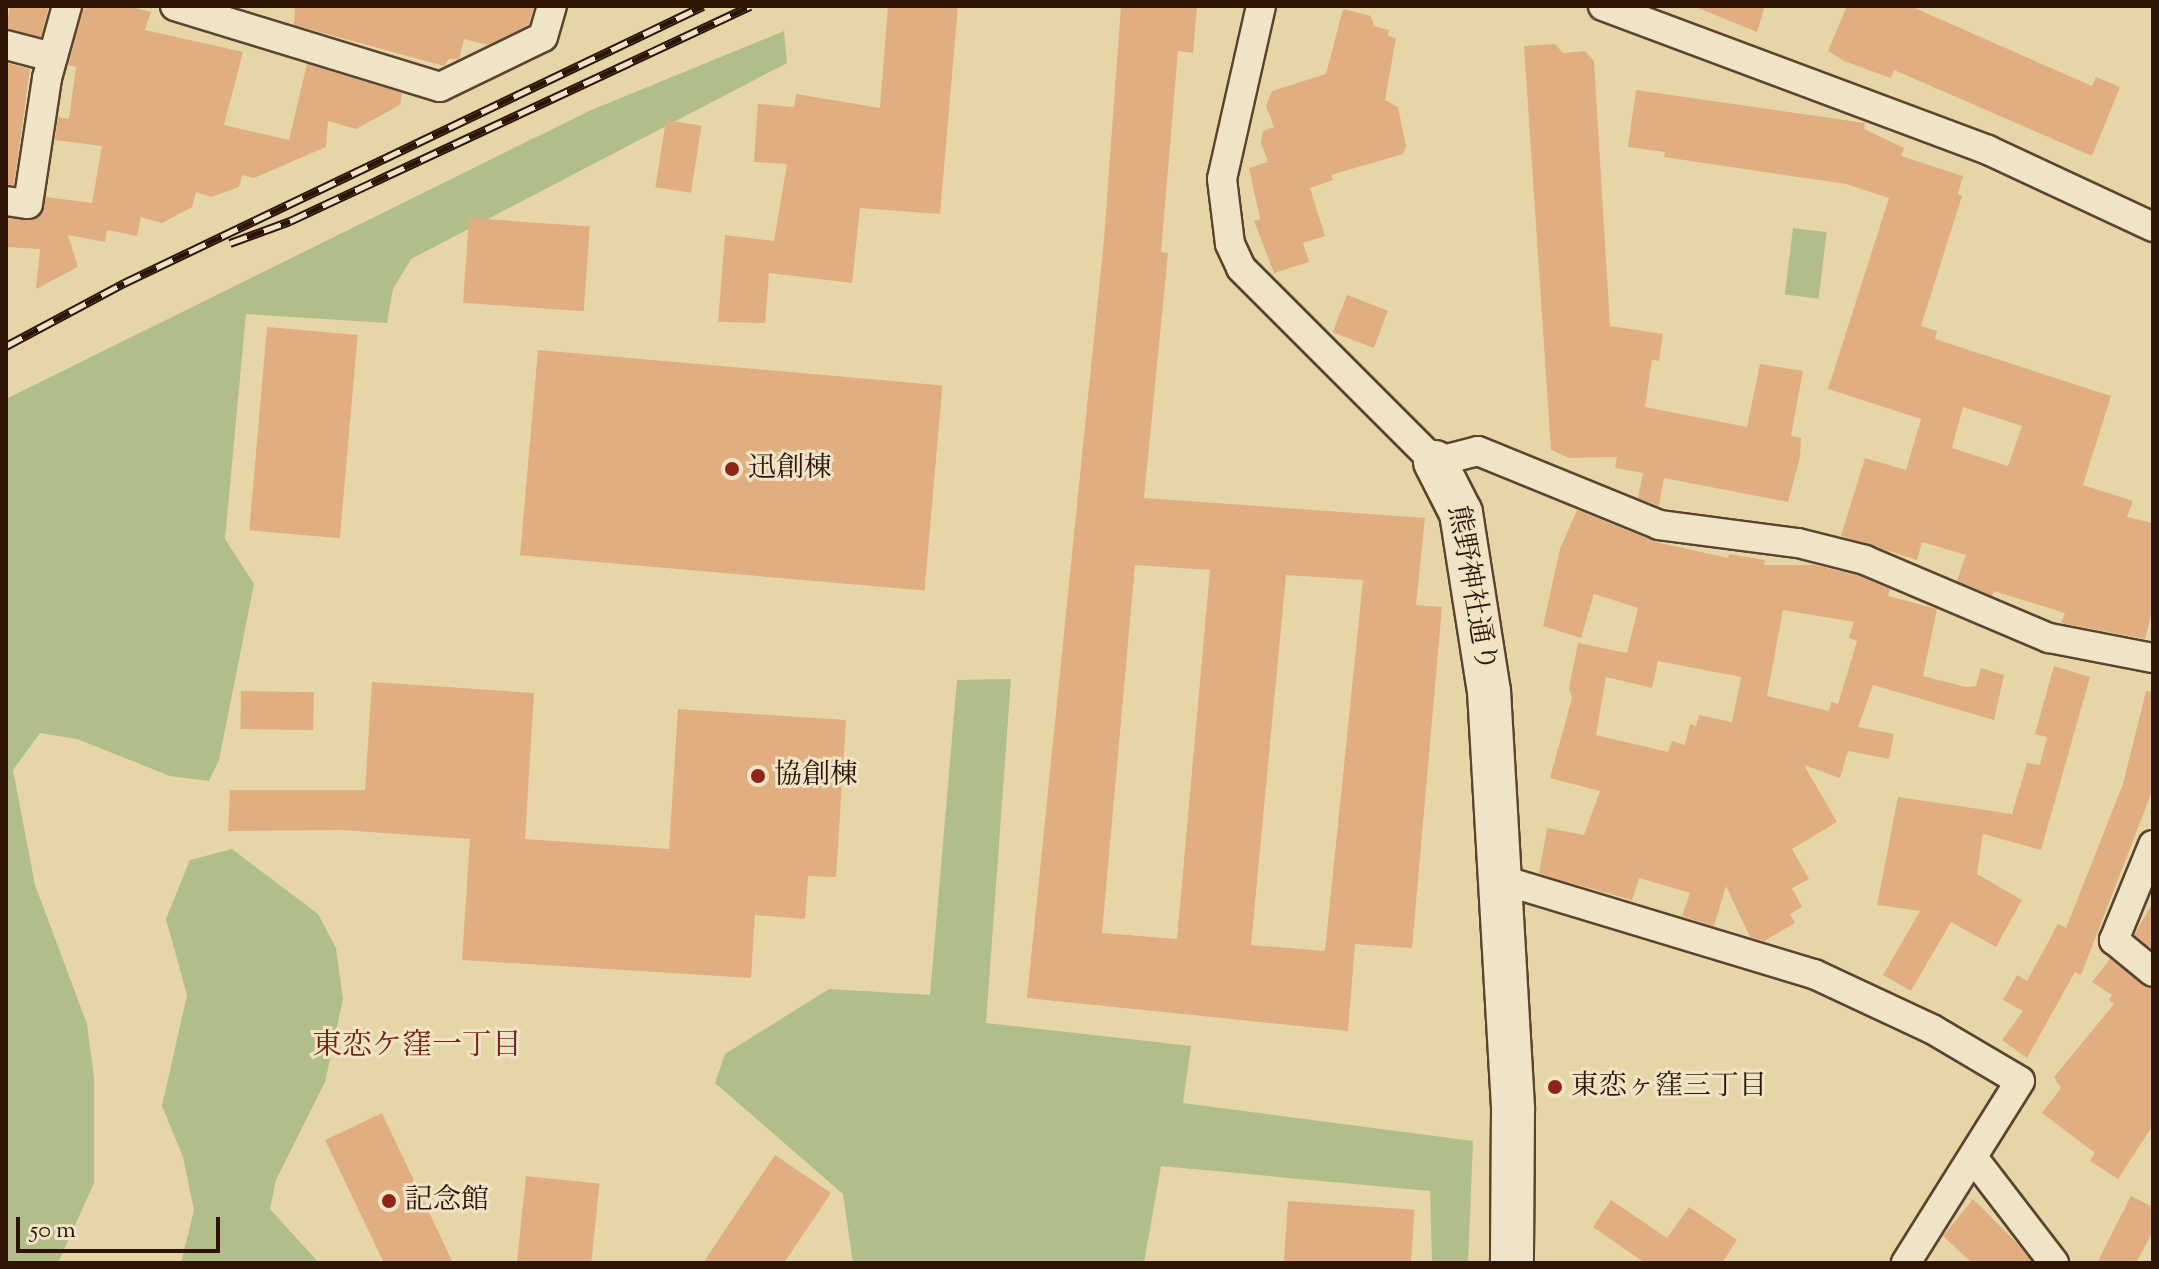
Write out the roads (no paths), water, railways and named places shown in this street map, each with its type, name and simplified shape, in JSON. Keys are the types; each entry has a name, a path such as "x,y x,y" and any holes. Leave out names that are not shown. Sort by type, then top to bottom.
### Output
{"main road":[{"name":"熊野神社通り","path":"1435,462 1461,513 1481,621 1502,880 1513,1110 1512,1263"}],"street":[{"path":"6,201 28,204 52,57 67,6"},
{"path":"175,6 440,87 543,37 552,6"},
{"name":"熊野神社通り","path":"1261,6 1222,179 1230,244 1241,268 1435,462"},
{"path":"1603,6 1988,150 2153,227"},
{"path":"6,45 52,57"},
{"path":"1435,462 1478,451 1659,525 1798,543 1865,560 2049,638 2153,658"},
{"path":"2153,845 2114,940 2153,972"},
{"path":"1502,880 1814,974 1932,1029 2020,1081 1975,1160 1906,1263"},
{"path":"1975,1160 2054,1263"}],"railway":[{"path":"6,346 124,283 703,6"},
{"path":"230,243 290,221 750,6"}],"place":[{"name":"迅創棟","path":"732,469"},
{"name":"協創棟","path":"758,776"},
{"name":"東恋ヶ窪三丁目","path":"1555,1087"},
{"name":"記念館","path":"389,1201"}],"district":[{"name":"東恋ケ窪一丁目","path":"417,1047"}]}
